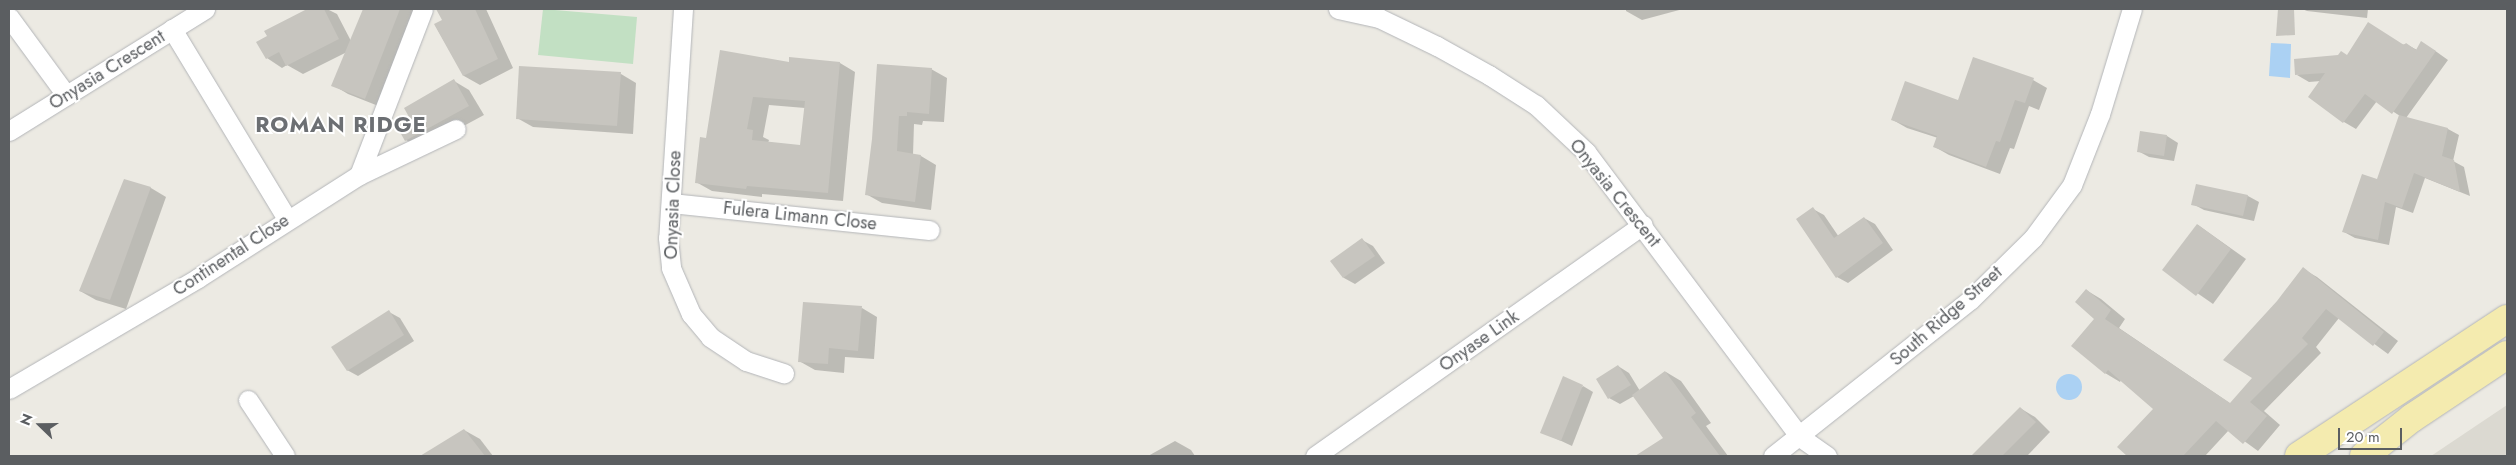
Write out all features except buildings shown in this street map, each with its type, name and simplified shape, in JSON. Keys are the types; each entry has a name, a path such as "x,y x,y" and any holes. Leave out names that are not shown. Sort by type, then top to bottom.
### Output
{"main road":[{"path":"2299,456 2507,319"},
{"path":"2364,456 2412,418 2507,355"},
{"path":"2392,456 2412,418"}],"street":[{"name":"Onyasia Crescent","path":"9,131 206,9"},
{"path":"359,175 423,9"},
{"name":"Onyasia Close","path":"683,9 668,238 671,268 692,314 710,337 746,361 784,373"},
{"name":"Onyasia Crescent","path":"1338,9 1379,18 1472,65 1536,105 1586,152 1643,225 1800,437 1827,456"},
{"name":"South Ridge Street","path":"1773,456 1800,437 1970,300 2033,238 2072,185 2100,114 2132,9"},
{"path":"9,17 66,95"},
{"path":"172,29 287,219"},
{"name":"Continental Close","path":"9,388 198,278 287,219 359,175 456,129"},
{"name":"Fulera Limann Close","path":"671,203 930,230"},
{"name":"Onyase Link","path":"1315,456 1643,225"},
{"path":"248,400 285,456"}],"shaded area":[{"path":"2507,405 2507,456 2431,456"}],"green space":[{"path":"543,9 637,17 633,64 538,55"}],"water":[{"path":"2271,43 2291,44 2290,78 2269,76"},
{"path":"2069,374 2078,378 2082,387 2078,396 2069,400 2060,396 2056,387 2060,378"}],"district":[{"name":"ROMAN RIDGE","path":"341,125"}]}
